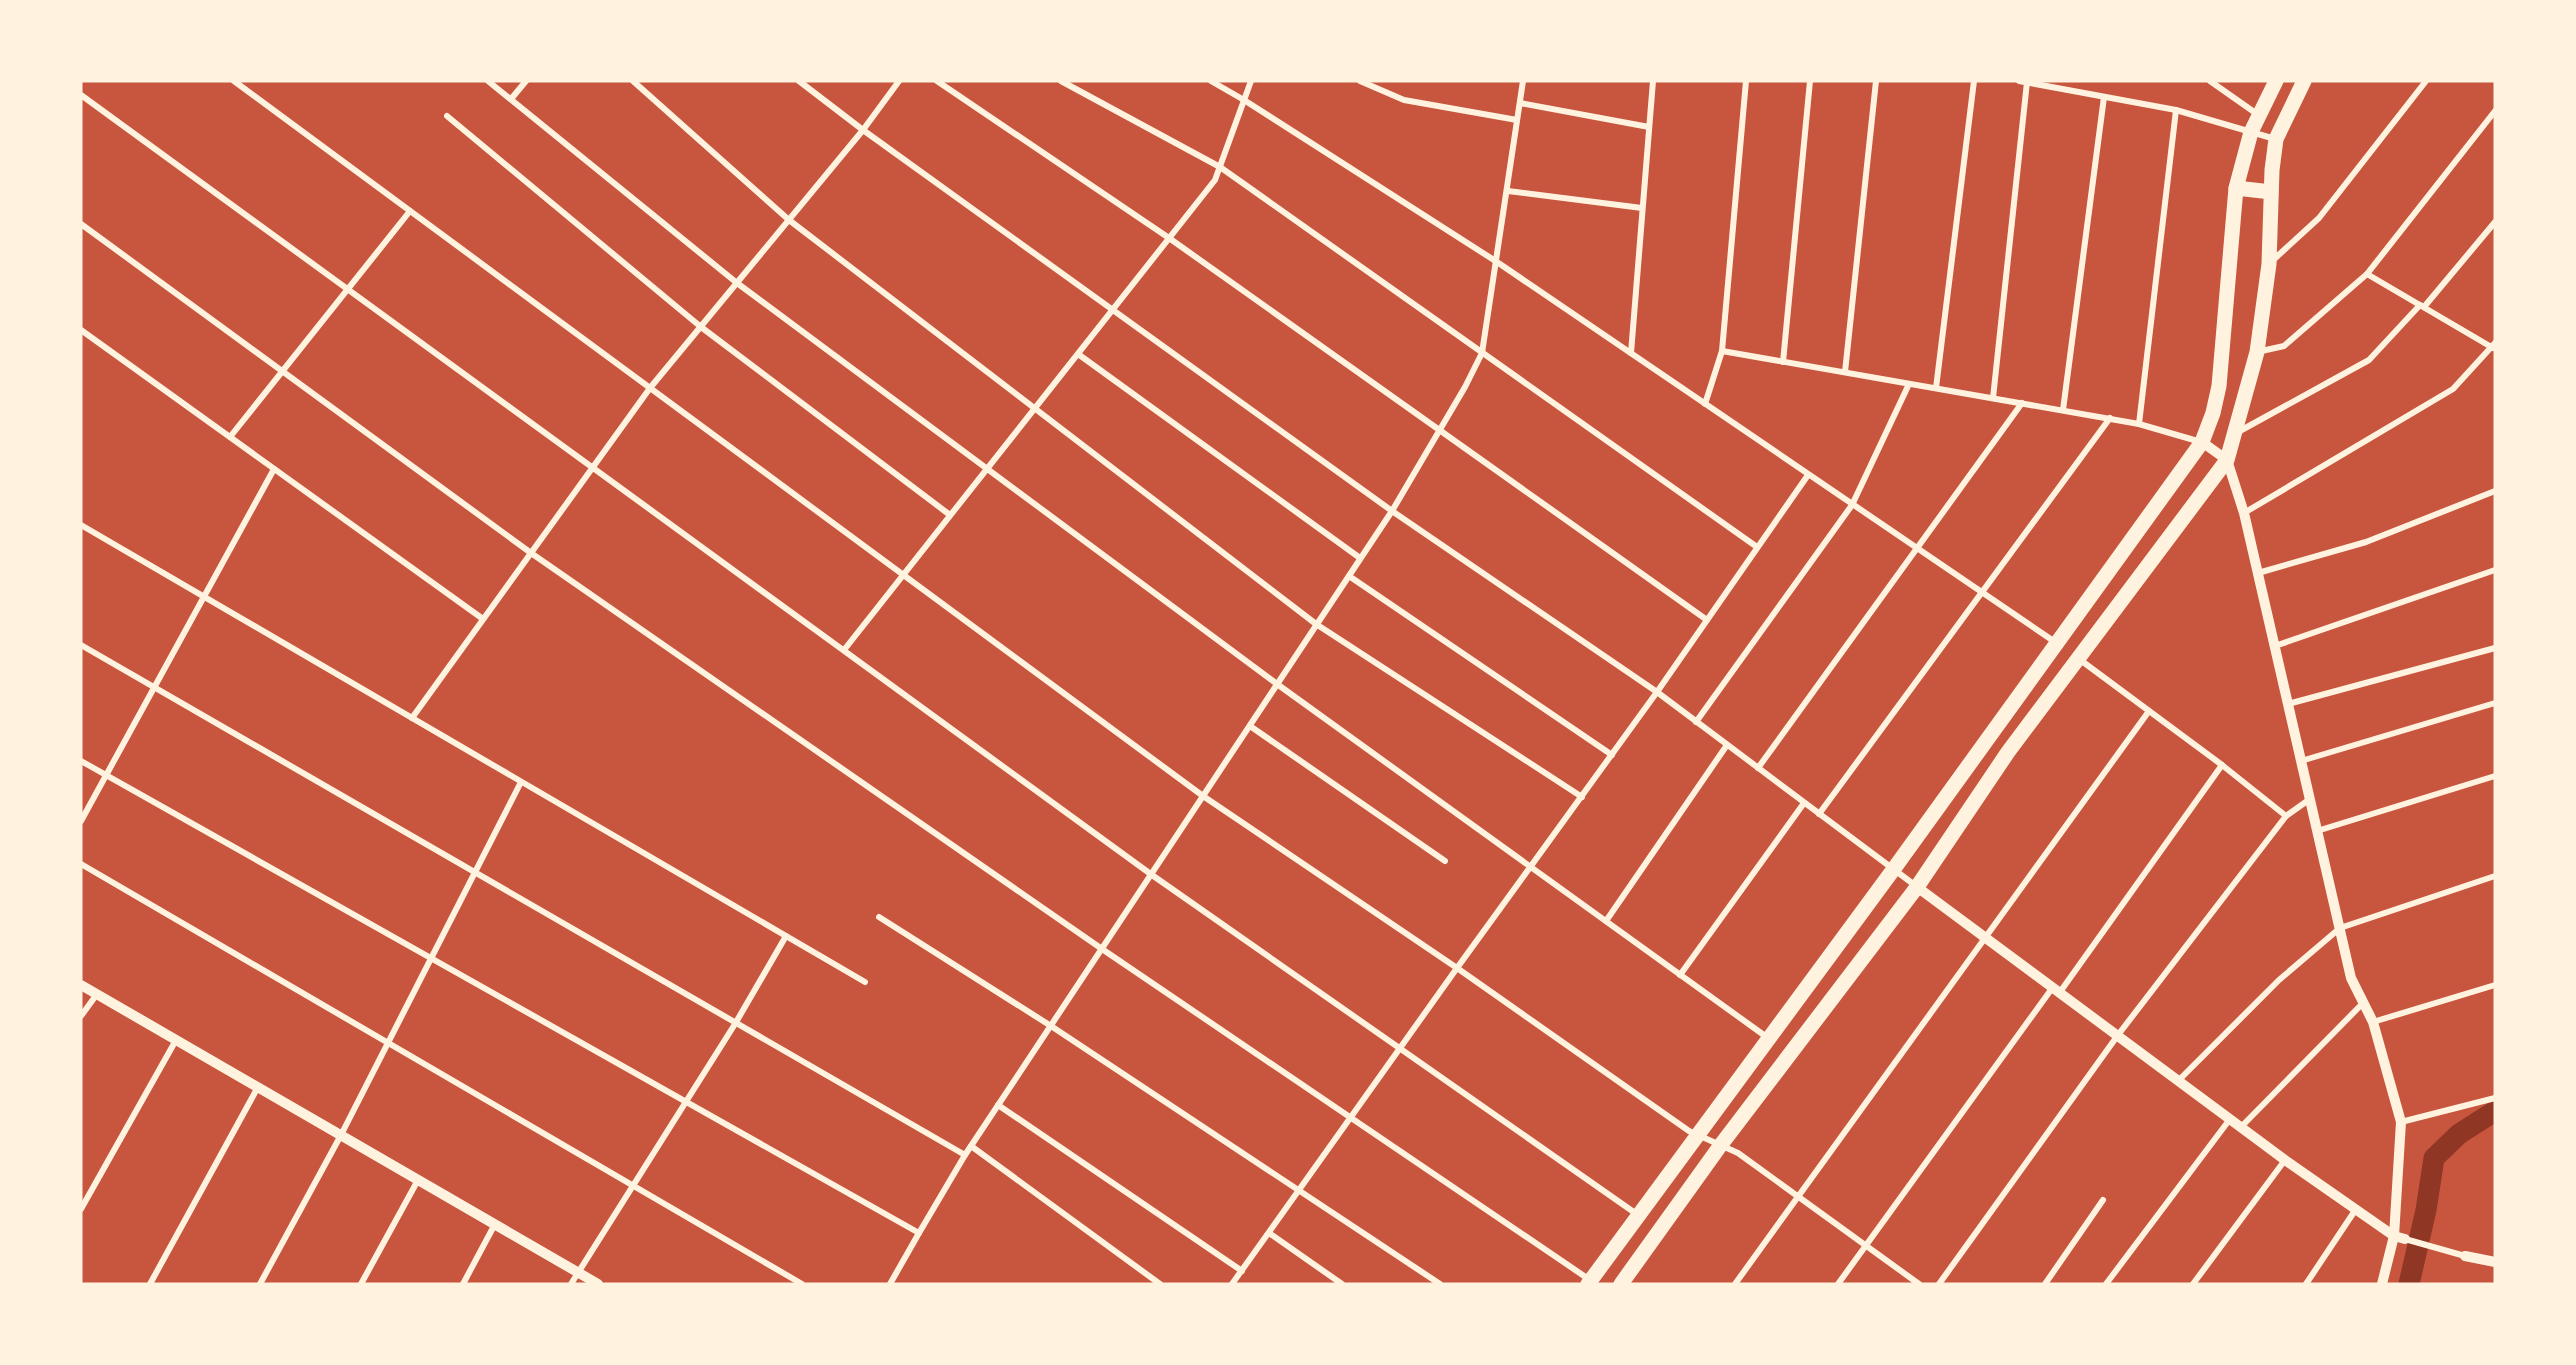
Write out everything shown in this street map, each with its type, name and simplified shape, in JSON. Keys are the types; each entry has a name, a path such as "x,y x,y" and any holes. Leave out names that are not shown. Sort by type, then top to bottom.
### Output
{"main road":[{"path":"1589,1282 1893,870 2202,442 2219,386 2236,188 2251,132 2276,81"},
{"path":"1621,1284 1720,1146 1917,887 2008,752 2227,460 2257,352 2269,264 2271,192 2276,139 2304,81"},
{"path":"2236,188 2271,192"}],"street":[{"path":"234,81 1203,796 1698,1135 1738,1153 1919,1284"},
{"path":"489,81 737,283 1277,684 1768,1038"},
{"path":"511,99 526,81"},
{"path":"633,81 789,220 1316,624 1582,796"},
{"path":"799,81 863,130 1392,511 1656,692 2285,1160 2355,1209 2400,1238 2495,1262"},
{"path":"411,718 650,388 863,130 899,81"},
{"path":"937,81 1170,238 1707,620"},
{"path":"1061,81 1220,167 1757,548"},
{"path":"1210,81 1244,100 1497,262 2055,643"},
{"path":"844,651 1215,180 1251,81"},
{"path":"1360,81 1404,100 1517,120"},
{"path":"890,1284 965,1155 1392,511 1482,353 1523,81"},
{"path":"1631,353 1653,81"},
{"path":"1706,404 1722,351 1746,81"},
{"path":"1783,362 1810,81"},
{"path":"1845,372 1876,81"},
{"path":"1936,388 1974,81"},
{"path":"2019,81 2175,111 2276,139"},
{"path":"2210,81 2258,115"},
{"path":"2269,264 2319,218 2426,81"},
{"path":"1993,398 2026,82"},
{"path":"81,95 1152,875 1638,1216"},
{"path":"2063,410 2104,97"},
{"path":"1520,103 1649,126"},
{"path":"2139,424 2175,111"},
{"path":"2257,352 2284,346 2367,274 2495,111"},
{"path":"447,116 701,327 950,515"},
{"path":"1508,190 1642,208"},
{"path":"230,437 410,211"},
{"path":"2235,433 2369,360 2422,306 2495,222"},
{"path":"81,224 531,553 1102,950 1589,1282"},
{"path":"2244,513 2453,389 2494,346 2367,274"},
{"path":"81,330 483,619"},
{"path":"1722,351 2139,424 2202,442 2227,460 2244,513 2351,978 2373,1022 2401,1122 2400,1238 2382,1284"},
{"path":"1078,354 1360,558"},
{"path":"1696,722 1852,504 1909,384"},
{"path":"1758,768 2022,403"},
{"path":"1819,814 2110,418"},
{"path":"81,821 274,469"},
{"path":"1234,1283 1457,968 1612,755 1808,475"},
{"path":"2258,573 2366,542 2495,491"},
{"path":"81,525 865,982"},
{"path":"2275,646 2495,570"},
{"path":"1349,576 1612,755"},
{"path":"81,645 965,1155"},
{"path":"2288,704 2495,648"},
{"path":"2079,659 2222,765 2286,816"},
{"path":"2301,760 2495,703"},
{"path":"1735,1284 2149,711"},
{"path":"1250,726 1445,861"},
{"path":"1606,921 1727,745"},
{"path":"81,761 919,1233"},
{"path":"1838,1284 2222,765"},
{"path":"2318,831 2495,776"},
{"path":"260,1284 341,1135 521,782"},
{"path":"1939,1284 2118,1035 2286,816 2310,799"},
{"path":"1680,975 1804,803"},
{"path":"81,864 802,1284"},
{"path":"2178,1080 2279,980 2340,928 2495,876"},
{"path":"879,917 1051,1026 1440,1284"},
{"path":"571,1284 735,1024 786,936"},
{"path":"81,985 598,1284"},
{"path":"2373,1022 2495,985"},
{"path":"81,1016 97,994"},
{"path":"2241,1127 2364,1003"},
{"path":"81,1209 176,1040"},
{"path":"150,1284 258,1087"},
{"path":"2401,1122 2495,1098"},
{"path":"998,1105 1242,1271"},
{"path":"2106,1284 2230,1119"},
{"path":"971,1146 1160,1284"},
{"path":"2193,1284 2285,1160"},
{"path":"361,1284 418,1180"},
{"path":"2045,1284 2103,1200"},
{"path":"2306,1284 2355,1209"},
{"path":"463,1284 495,1224"},
{"path":"1269,1233 1342,1284"}],"waterway":[{"path":"2409,1284 2426,1210 2434,1158 2459,1134 2495,1111"}]}
